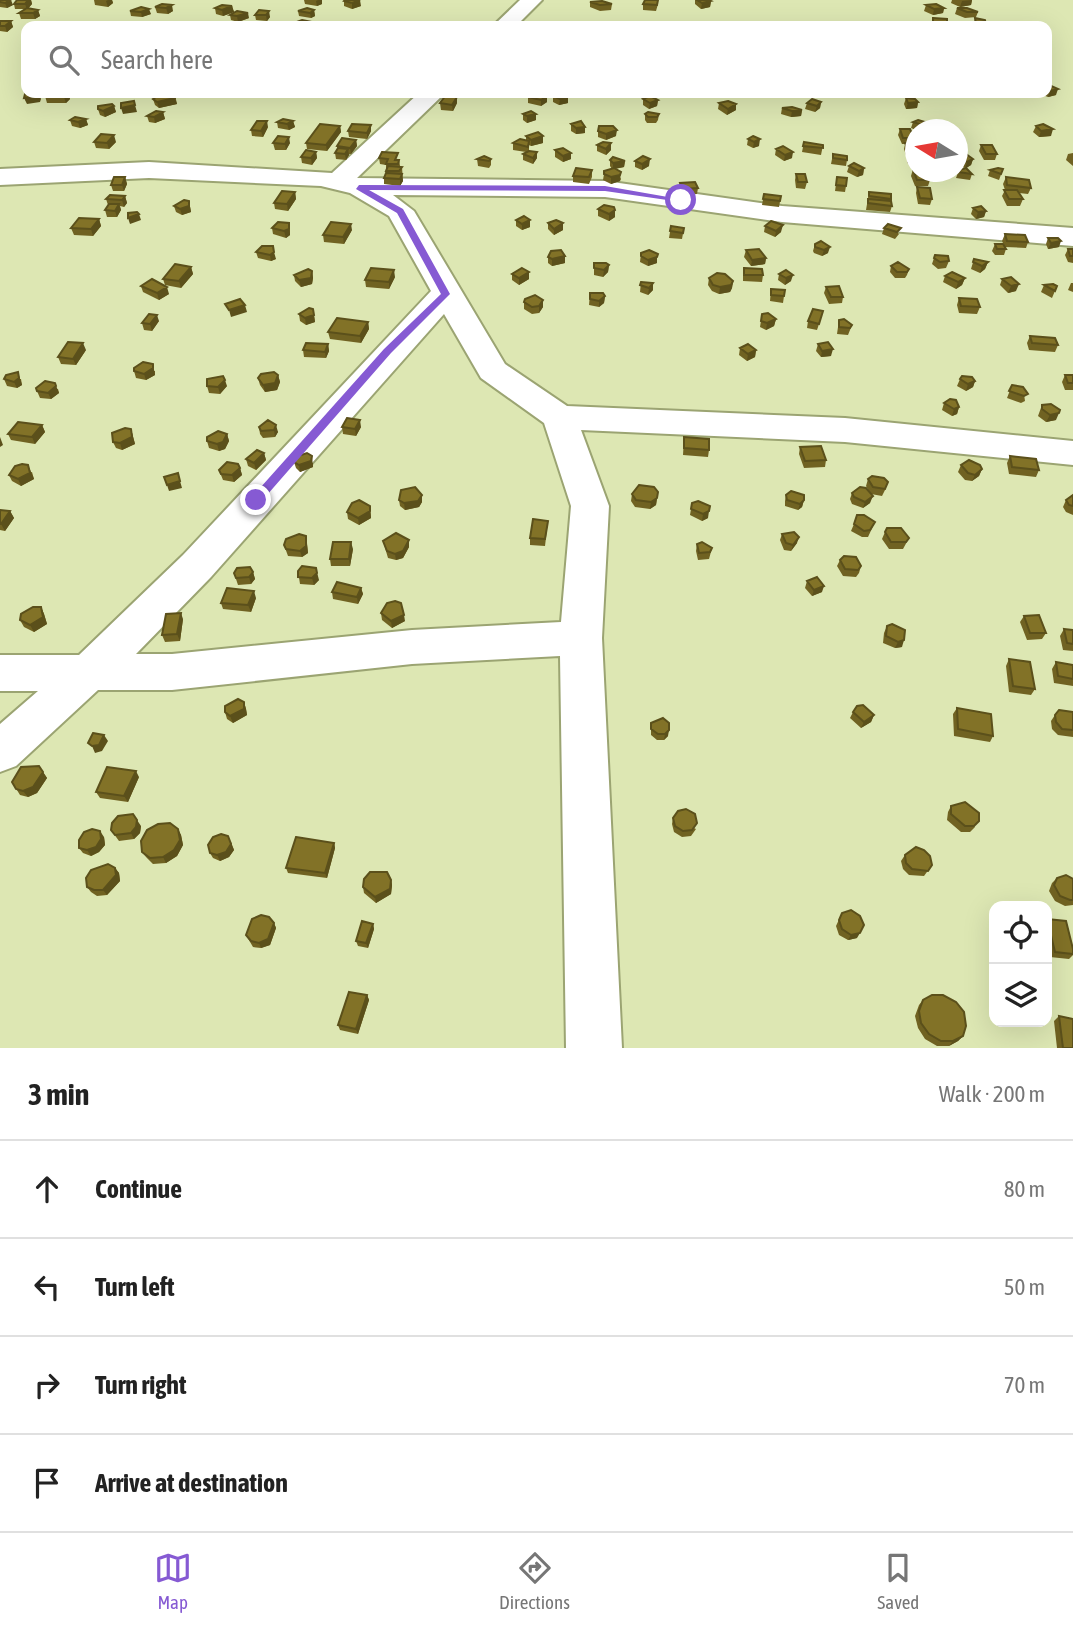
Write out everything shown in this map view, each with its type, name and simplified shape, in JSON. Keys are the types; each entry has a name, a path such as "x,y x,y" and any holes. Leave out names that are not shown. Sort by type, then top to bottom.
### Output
{"street":[{"path":"509,21 532,0"},
{"path":"349,184 428,98"},
{"path":"0,177 149,170 349,184 605,189 782,214 1073,237"},
{"path":"349,184 400,211 493,371 559,417 845,430 1073,453"},
{"path":"0,752 87,673 222,540 388,351 446,294"},
{"path":"559,417 590,506 581,638 594,1048"},
{"path":"0,673 172,672 412,647 581,638"}],"building":[{"path":"17,0 28,0 25,4 14,4"},
{"path":"645,0 658,0 657,5 643,4"},
{"path":"602,1 612,4 590,2"},
{"path":"162,4 172,5 166,8 155,7"},
{"path":"936,4 944,8 934,9 926,5"},
{"path":"222,5 232,6 222,10 215,8"},
{"path":"141,7 149,9 141,12 130,11"},
{"path":"27,8 38,10 33,13 19,13"},
{"path":"307,8 314,10 310,13 298,11"},
{"path":"957,8 967,8 978,12 967,12"},
{"path":"259,10 269,11 266,15 255,15"},
{"path":"237,11 248,13 230,15"},
{"path":"933,18 947,19 947,21 933,21"},
{"path":"0,21 11,21 0,26"},
{"path":"154,98 175,98 157,102"},
{"path":"444,98 456,98 452,105 440,103"},
{"path":"654,98 658,100 650,103 643,99"},
{"path":"906,98 915,99 918,102 908,103"},
{"path":"812,99 821,102 817,106 807,103"},
{"path":"134,101 135,105 121,108 121,103"},
{"path":"728,101 736,104 728,109 719,103"},
{"path":"98,106 114,106 103,111 98,109"},
{"path":"792,107 802,110 782,108"},
{"path":"156,111 163,112 154,117 147,116"},
{"path":"531,111 536,114 523,114"},
{"path":"645,114 659,114 657,117 648,117"},
{"path":"75,117 86,119 78,122 70,120"},
{"path":"283,119 293,121 287,124 277,122"},
{"path":"257,121 267,121 261,131 251,130"},
{"path":"581,121 585,127 576,128 571,124"},
{"path":"320,124 340,126 326,145 306,143"},
{"path":"352,124 371,125 367,133 348,131"},
{"path":"1043,124 1053,129 1041,131 1036,126"},
{"path":"599,126 613,126 617,130 606,134 598,131"},
{"path":"900,129 905,129 903,138"},
{"path":"538,132 543,136 531,140 526,136"},
{"path":"101,134 114,135 107,143 94,142"},
{"path":"278,136 289,137 285,144 273,143"},
{"path":"753,136 760,139 754,142 748,139"},
{"path":"342,138 356,140 350,148 337,146"},
{"path":"520,139 529,141 528,147 513,143"},
{"path":"603,142 611,143 606,149 597,145"},
{"path":"804,142 823,145 823,148 803,146"},
{"path":"981,145 992,145 997,154 986,154"},
{"path":"783,146 793,152 785,155 776,149"},
{"path":"338,148 348,149 345,154 335,153"},
{"path":"563,148 571,153 563,156 555,150"},
{"path":"306,150 316,152 311,158 301,157"},
{"path":"529,151 537,152 533,158 523,154"},
{"path":"382,152 398,153 395,160 399,160 398,164 386,164 388,159 379,158"},
{"path":"833,154 847,156 847,160 833,158"},
{"path":"484,156 491,159 477,159"},
{"path":"643,156 650,159 642,164 635,161"},
{"path":"613,157 625,161 613,163 610,160"},
{"path":"854,163 864,168 859,171 849,166"},
{"path":"388,166 402,167 399,171 386,171"},
{"path":"576,168 592,170 589,177 573,176"},
{"path":"614,168 621,172 620,175 611,177 604,174 604,171"},
{"path":"1003,169 1001,174 990,170"},
{"path":"386,173 402,174 400,179 384,178"},
{"path":"796,174 805,174 807,182 798,182"},
{"path":"114,177 125,177 122,185 111,185"},
{"path":"837,177 847,178 846,186 836,185"},
{"path":"1006,177 1029,180 1031,188 1007,185"},
{"path":"695,182 698,188 682,189 680,183"},
{"path":"917,187 930,188 932,199 920,198"},
{"path":"1004,190 1017,190 1023,199 1009,199"},
{"path":"282,191 295,192 287,204 274,203"},
{"path":"869,192 891,194 891,199 869,196"},
{"path":"764,194 781,196 780,201 763,199"},
{"path":"110,195 125,196 122,200 106,199"},
{"path":"868,199 891,201 892,206 868,203"},
{"path":"184,200 189,201 189,206 180,209 174,206"},
{"path":"109,204 119,204 115,211 105,210"},
{"path":"604,205 614,207 615,210 609,214 598,209"},
{"path":"981,206 986,211 978,212 973,208"},
{"path":"128,213 139,214 128,218"},
{"path":"524,216 530,220 522,224 516,220"},
{"path":"79,218 99,219 91,229 71,228"},
{"path":"556,220 563,223 554,229 548,223"},
{"path":"771,221 783,225 776,231 765,226"},
{"path":"278,222 289,223 289,229 284,231 272,228"},
{"path":"331,222 351,224 343,237 323,235"},
{"path":"888,224 901,228 897,232 884,228"},
{"path":"671,226 684,228 683,233 670,231"},
{"path":"1005,234 1025,235 1028,242 1007,241"},
{"path":"1048,238 1058,238 1061,241 1051,243"},
{"path":"821,241 830,247 824,250 815,247 815,244"},
{"path":"995,244 1003,244 1006,249 997,249"},
{"path":"262,246 273,246 274,252 270,255 256,252"},
{"path":"759,249 766,258 752,260 746,250"},
{"path":"561,250 565,256 552,259 548,257 551,251"},
{"path":"649,250 658,254 657,257 648,260 641,256 641,253"},
{"path":"935,255 948,256 949,261 940,262 934,258"},
{"path":"974,259 988,262 982,266 973,262"},
{"path":"898,262 909,269 907,272 897,272 891,266"},
{"path":"594,263 609,265 604,270 594,268"},
{"path":"175,264 191,267 179,281 163,279"},
{"path":"371,268 394,270 389,282 365,280"},
{"path":"522,268 529,272 519,278 512,274"},
{"path":"744,268 762,269 763,275 744,275"},
{"path":"308,269 312,271 311,278 299,280 294,275"},
{"path":"786,270 793,275 786,278 779,274"},
{"path":"952,272 965,278 958,282 945,276"},
{"path":"717,273 725,274 733,281 731,285 713,285 709,278"},
{"path":"1011,277 1019,284 1011,286 1002,279"},
{"path":"152,279 167,287 157,293 141,286"},
{"path":"641,282 653,283 649,288 640,285"},
{"path":"1044,285 1057,286 1055,291"},
{"path":"839,286 843,297 831,297 826,287"},
{"path":"771,289 785,290 784,296 771,295"},
{"path":"590,293 603,293 605,296 599,301 590,299"},
{"path":"535,295 543,300 539,306 532,307 524,302 525,299"},
{"path":"959,298 977,299 980,307 961,306"},
{"path":"240,299 245,305 229,310 225,304"},
{"path":"309,308 313,309 314,315 305,318 299,314"},
{"path":"813,309 823,311 819,324 808,321"},
{"path":"768,313 776,319 767,323 761,321 762,314"},
{"path":"149,314 157,315 150,324 142,323"},
{"path":"337,318 368,322 360,336 328,332"},
{"path":"844,319 852,325 850,328 839,327 839,320"},
{"path":"1030,336 1055,338 1058,345 1032,343"},
{"path":"68,342 83,343 73,359 58,357"},
{"path":"828,342 833,349 822,351 818,344"},
{"path":"306,343 328,344 325,352 303,350"},
{"path":"748,344 756,350 748,354 740,348"},
{"path":"143,362 153,364 153,368 144,374 134,371 134,368"},
{"path":"18,372 19,378 14,382 4,379 6,375"},
{"path":"274,372 278,375 275,383 263,385 258,378 261,374"},
{"path":"1065,375 1073,375 1073,383 1068,383"},
{"path":"223,376 225,380 218,387 207,386 207,379"},
{"path":"962,376 972,377 975,381 968,384 960,379"},
{"path":"45,381 55,383 56,386 48,393 37,391 36,388"},
{"path":"1012,385 1023,387 1028,394 1024,396 1009,391"},
{"path":"950,399 956,400 959,407 954,409 944,403"},
{"path":"1051,404 1060,410 1059,413 1050,415 1042,409 1042,405"},
{"path":"347,418 360,420 355,429 342,427"},
{"path":"268,420 276,425 274,430 261,431 259,427"},
{"path":"18,422 42,425 32,437 8,434"},
{"path":"125,428 131,429 132,437 120,443 113,442 112,433"},
{"path":"218,431 227,434 223,442 217,444 207,441 207,437"},
{"path":"684,437 709,439 709,450 684,448"},
{"path":"821,446 826,460 805,461 800,447"},
{"path":"257,450 264,453 254,463 246,459"},
{"path":"307,453 312,456 311,461 299,465 294,462 295,457"},
{"path":"1010,456 1036,459 1039,470 1012,467"},
{"path":"969,460 980,465 982,469 975,475 968,473 961,465"},
{"path":"227,462 238,464 240,468 232,475 221,474 219,470"},
{"path":"28,465 30,473 18,479 9,475 15,466"},
{"path":"178,473 180,481 167,485 164,477"},
{"path":"872,476 884,478 888,482 885,489 873,487 868,479"},
{"path":"639,485 654,487 658,492 657,498 651,502 636,500 632,494"},
{"path":"415,487 422,495 418,501 404,503 399,500 401,490"},
{"path":"860,487 866,488 873,496 865,502 854,497 852,493"},
{"path":"791,491 804,495 800,504 787,500 786,495"},
{"path":"1073,495 1073,506 1066,500"},
{"path":"359,500 370,506 370,511 358,518 347,512 352,503"},
{"path":"698,501 710,506 709,511 703,514 691,509 692,503"},
{"path":"0,510 10,511 1,524 0,524"},
{"path":"857,515 864,515 875,522 870,530 864,531 854,524"},
{"path":"533,519 548,521 545,539 530,538"},
{"path":"887,528 901,528 909,538 906,542 891,542 885,532"},
{"path":"794,532 799,537 793,545 786,543 782,534"},
{"path":"396,533 409,540 403,551 395,554 387,551 383,541"},
{"path":"299,534 306,536 306,546 300,551 286,549 286,539"},
{"path":"333,542 351,542 349,559 330,559"},
{"path":"702,542 712,548 710,552 699,553 697,544"},
{"path":"844,556 856,557 861,566 858,570 845,569 840,560"},
{"path":"302,566 316,568 317,573 312,578 298,577"},
{"path":"250,567 253,572 249,577 236,578 234,573 237,568"},
{"path":"817,577 824,586 814,590 807,581"},
{"path":"337,582 361,588 357,597 332,592"},
{"path":"227,588 254,591 248,605 221,603"},
{"path":"387,603 401,603 404,615 391,621 381,613"},
{"path":"33,607 41,607 43,617 30,625 20,620 21,614"},
{"path":"181,613 177,634 162,635 166,614"},
{"path":"1039,615 1046,633 1030,633 1024,616"},
{"path":"892,624 905,630 904,640 898,642 886,636 887,626"},
{"path":"1064,629 1073,630 1073,644 1067,643"},
{"path":"1009,659 1030,662 1035,689 1013,686"},
{"path":"1056,662 1073,665 1073,679 1058,676"},
{"path":"238,699 244,702 244,709 230,716 225,712 225,706"},
{"path":"863,705 874,715 864,722 853,712 857,706"},
{"path":"957,708 991,714 993,736 958,729"},
{"path":"1059,710 1073,712 1073,730 1062,729 1056,722 1055,715"},
{"path":"663,718 669,723 669,730 665,734 658,734 651,729 651,723"},
{"path":"93,733 104,735 99,745 92,746 88,743"},
{"path":"39,766 43,772 33,787 23,791 16,789 12,782 21,767"},
{"path":"107,767 136,771 124,796 96,792"},
{"path":"965,802 979,813 979,821 974,826 965,826 951,814 951,806"},
{"path":"686,809 695,814 697,823 692,830 683,831 675,826 673,818 678,811"},
{"path":"133,814 137,820 131,833 115,835 111,830 112,823 118,816"},
{"path":"170,823 178,829 180,840 174,850 163,857 150,858 142,852 141,841 147,830 158,824"},
{"path":"92,829 100,831 101,839 96,847 87,850 79,848 79,840 84,832"},
{"path":"221,834 228,836 231,844 226,852 217,855 210,853 208,845 213,837"},
{"path":"296,837 334,843 325,873 286,868"},
{"path":"916,847 930,856 932,865 928,871 912,869 906,863 905,855"},
{"path":"108,864 115,868 116,875 103,890 87,887 86,878 91,870"},
{"path":"370,872 387,872 391,880 390,889 375,897 363,887 364,879"},
{"path":"1066,875 1073,879 1073,900 1060,896 1054,885 1057,878"},
{"path":"851,910 860,916 864,925 860,933 851,935 842,929 839,920 842,913"},
{"path":"261,915 269,917 274,923 268,939 259,943 251,941 246,935 252,919"},
{"path":"1052,920 1066,921 1073,954 1055,952"},
{"path":"362,921 373,924 366,943 356,941"},
{"path":"349,992 367,995 356,1029 338,1025"},
{"path":"932,995 943,995 956,1002 964,1012 966,1026 963,1036 953,1041 941,1041 929,1034 921,1023 919,1011 923,1000"},
{"path":"1059,1016 1073,1019 1073,1048 1063,1048"}],"route":[{"path":"256,500 388,351 446,294 400,211 359,187 605,189 681,200"}]}
